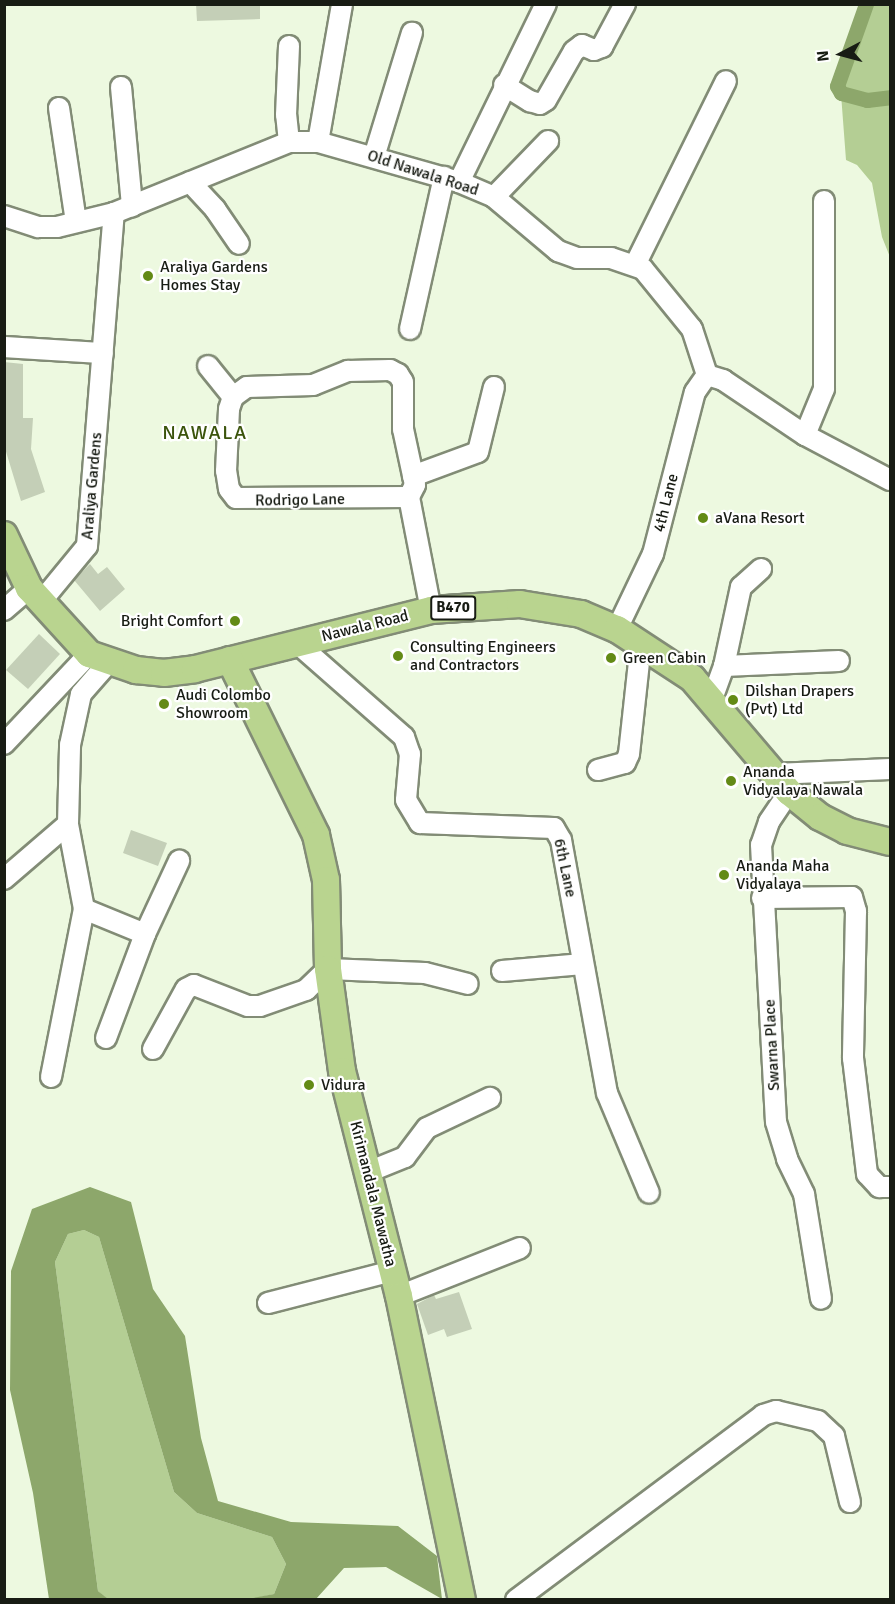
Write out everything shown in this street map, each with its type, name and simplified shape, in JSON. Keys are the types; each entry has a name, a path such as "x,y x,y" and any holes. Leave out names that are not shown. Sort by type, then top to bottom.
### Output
{"main road":[{"path":"4,535 34,596 99,658"},
{"name":"Nawala Road","path":"99,658 164,673 298,644 431,610 520,604 581,614 617,629 692,678 782,783 820,816 847,831 891,842"},
{"name":"Kirimandala Mawatha","path":"230,660 316,835 326,880 328,969 342,1071 399,1296 462,1599"}],"street":[{"path":"318,142 342,4"},
{"path":"410,329 452,179 546,4"},
{"path":"504,85 530,101 540,104 546,100 574,51 582,45 594,50 602,47 625,4"},
{"path":"374,157 412,33"},
{"path":"289,142 286,115 290,46"},
{"path":"726,81 635,265 643,269 692,329 707,375 723,380 805,435 891,480"},
{"name":"Araliya Gardens","path":"4,610 34,596 87,546 103,352 123,210 121,87"},
{"path":"59,108 76,222"},
{"path":"494,196 548,141"},
{"name":"Old Nawala Road","path":"4,216 38,227 76,222 123,210 289,142 318,142 452,179 494,196 558,251 578,258 611,258 635,265"},
{"path":"190,182 215,209 239,244"},
{"path":"805,435 824,389 824,201"},
{"path":"4,346 103,352"},
{"path":"208,366 233,397 247,387 313,385 348,371 390,370 403,382 403,429 415,485 410,497 431,610"},
{"name":"4th Lane","path":"617,629 653,554 694,392 707,375"},
{"path":"413,476 478,452 494,387"},
{"name":"Rodrigo Lane","path":"233,397 229,409 226,471 229,489 236,498 410,497"},
{"path":"712,699 724,666 741,587 761,569"},
{"name":"6th Lane","path":"298,644 404,737 410,754 406,800 420,823 554,828 561,840 607,1093 649,1193"},
{"path":"598,770 625,763 629,754 641,644"},
{"path":"4,744 99,658"},
{"path":"51,1077 84,909 68,824 70,745 81,694 99,658"},
{"path":"724,666 839,661"},
{"path":"782,783 891,769"},
{"name":"Swarna Place","path":"782,783 761,845 762,898 769,950 768,997 776,1122 787,1159 804,1194 821,1299"},
{"path":"4,879 68,824"},
{"path":"106,1038 145,933 179,861"},
{"path":"762,898 852,897 856,911 853,1058 867,1174 879,1187 891,1187"},
{"path":"84,909 145,933"},
{"path":"502,971 583,964"},
{"path":"153,1049 186,989 194,985 248,1006 260,1006 306,990 328,969 425,973 468,984"},
{"path":"368,1172 405,1157 427,1128 490,1098"},
{"path":"399,1296 520,1248"},
{"path":"268,1303 393,1271"},
{"path":"516,1599 763,1415 776,1411 797,1414 818,1421 834,1436 850,1502"}],"shaded area":[{"path":"866,5 890,5 890,257 882,237 872,183 857,165 846,160 841,94 837,86"},
{"path":"90,1187 131,1202 153,1289 185,1336 201,1438 218,1501 291,1522 398,1526 437,1556 442,1599 386,1567 344,1568 316,1599 248,1599 274,1594 286,1564 272,1537 197,1513 174,1492 99,1237 84,1230 68,1234 55,1262 98,1591 108,1599 49,1599 33,1493 10,1390 11,1271 32,1209"},
{"path":"84,1230 99,1237 174,1492 197,1513 272,1537 286,1564 274,1594 248,1600 108,1600 98,1591 55,1262 68,1234"}],"building":[{"path":"196,4 260,6 260,19 197,21"},
{"path":"4,362 23,364 23,418 33,418 31,449 45,492 21,501 4,445"},
{"path":"90,564 98,574 107,567 125,589 100,611 74,580"},
{"path":"39,634 60,654 28,689 6,670"},
{"path":"131,830 167,843 158,866 123,853"},
{"path":"459,1292 472,1329 447,1337 444,1329 428,1335 417,1304 434,1295 436,1299"}],"waterway":[{"path":"866,4 837,86 841,93 867,100 890,97"}],"place":[{"name":"Araliya Gardens Homes Stay","path":"148,276"},
{"name":"aVana Resort","path":"703,518"},
{"name":"Bright Comfort","path":"235,621"},
{"name":"Consulting Engineers and Contractors","path":"398,656"},
{"name":"Green Cabin","path":"611,658"},
{"name":"Dilshan Drapers (Pvt) Ltd","path":"733,700"},
{"name":"Audi Colombo Showroom","path":"164,704"},
{"name":"Ananda Vidyalaya Nawala","path":"731,781"},
{"name":"Ananda Maha Vidyalaya","path":"724,875"},
{"name":"Vidura","path":"309,1085"}],"district":[{"name":"NAWALA","path":"205,432"}]}
